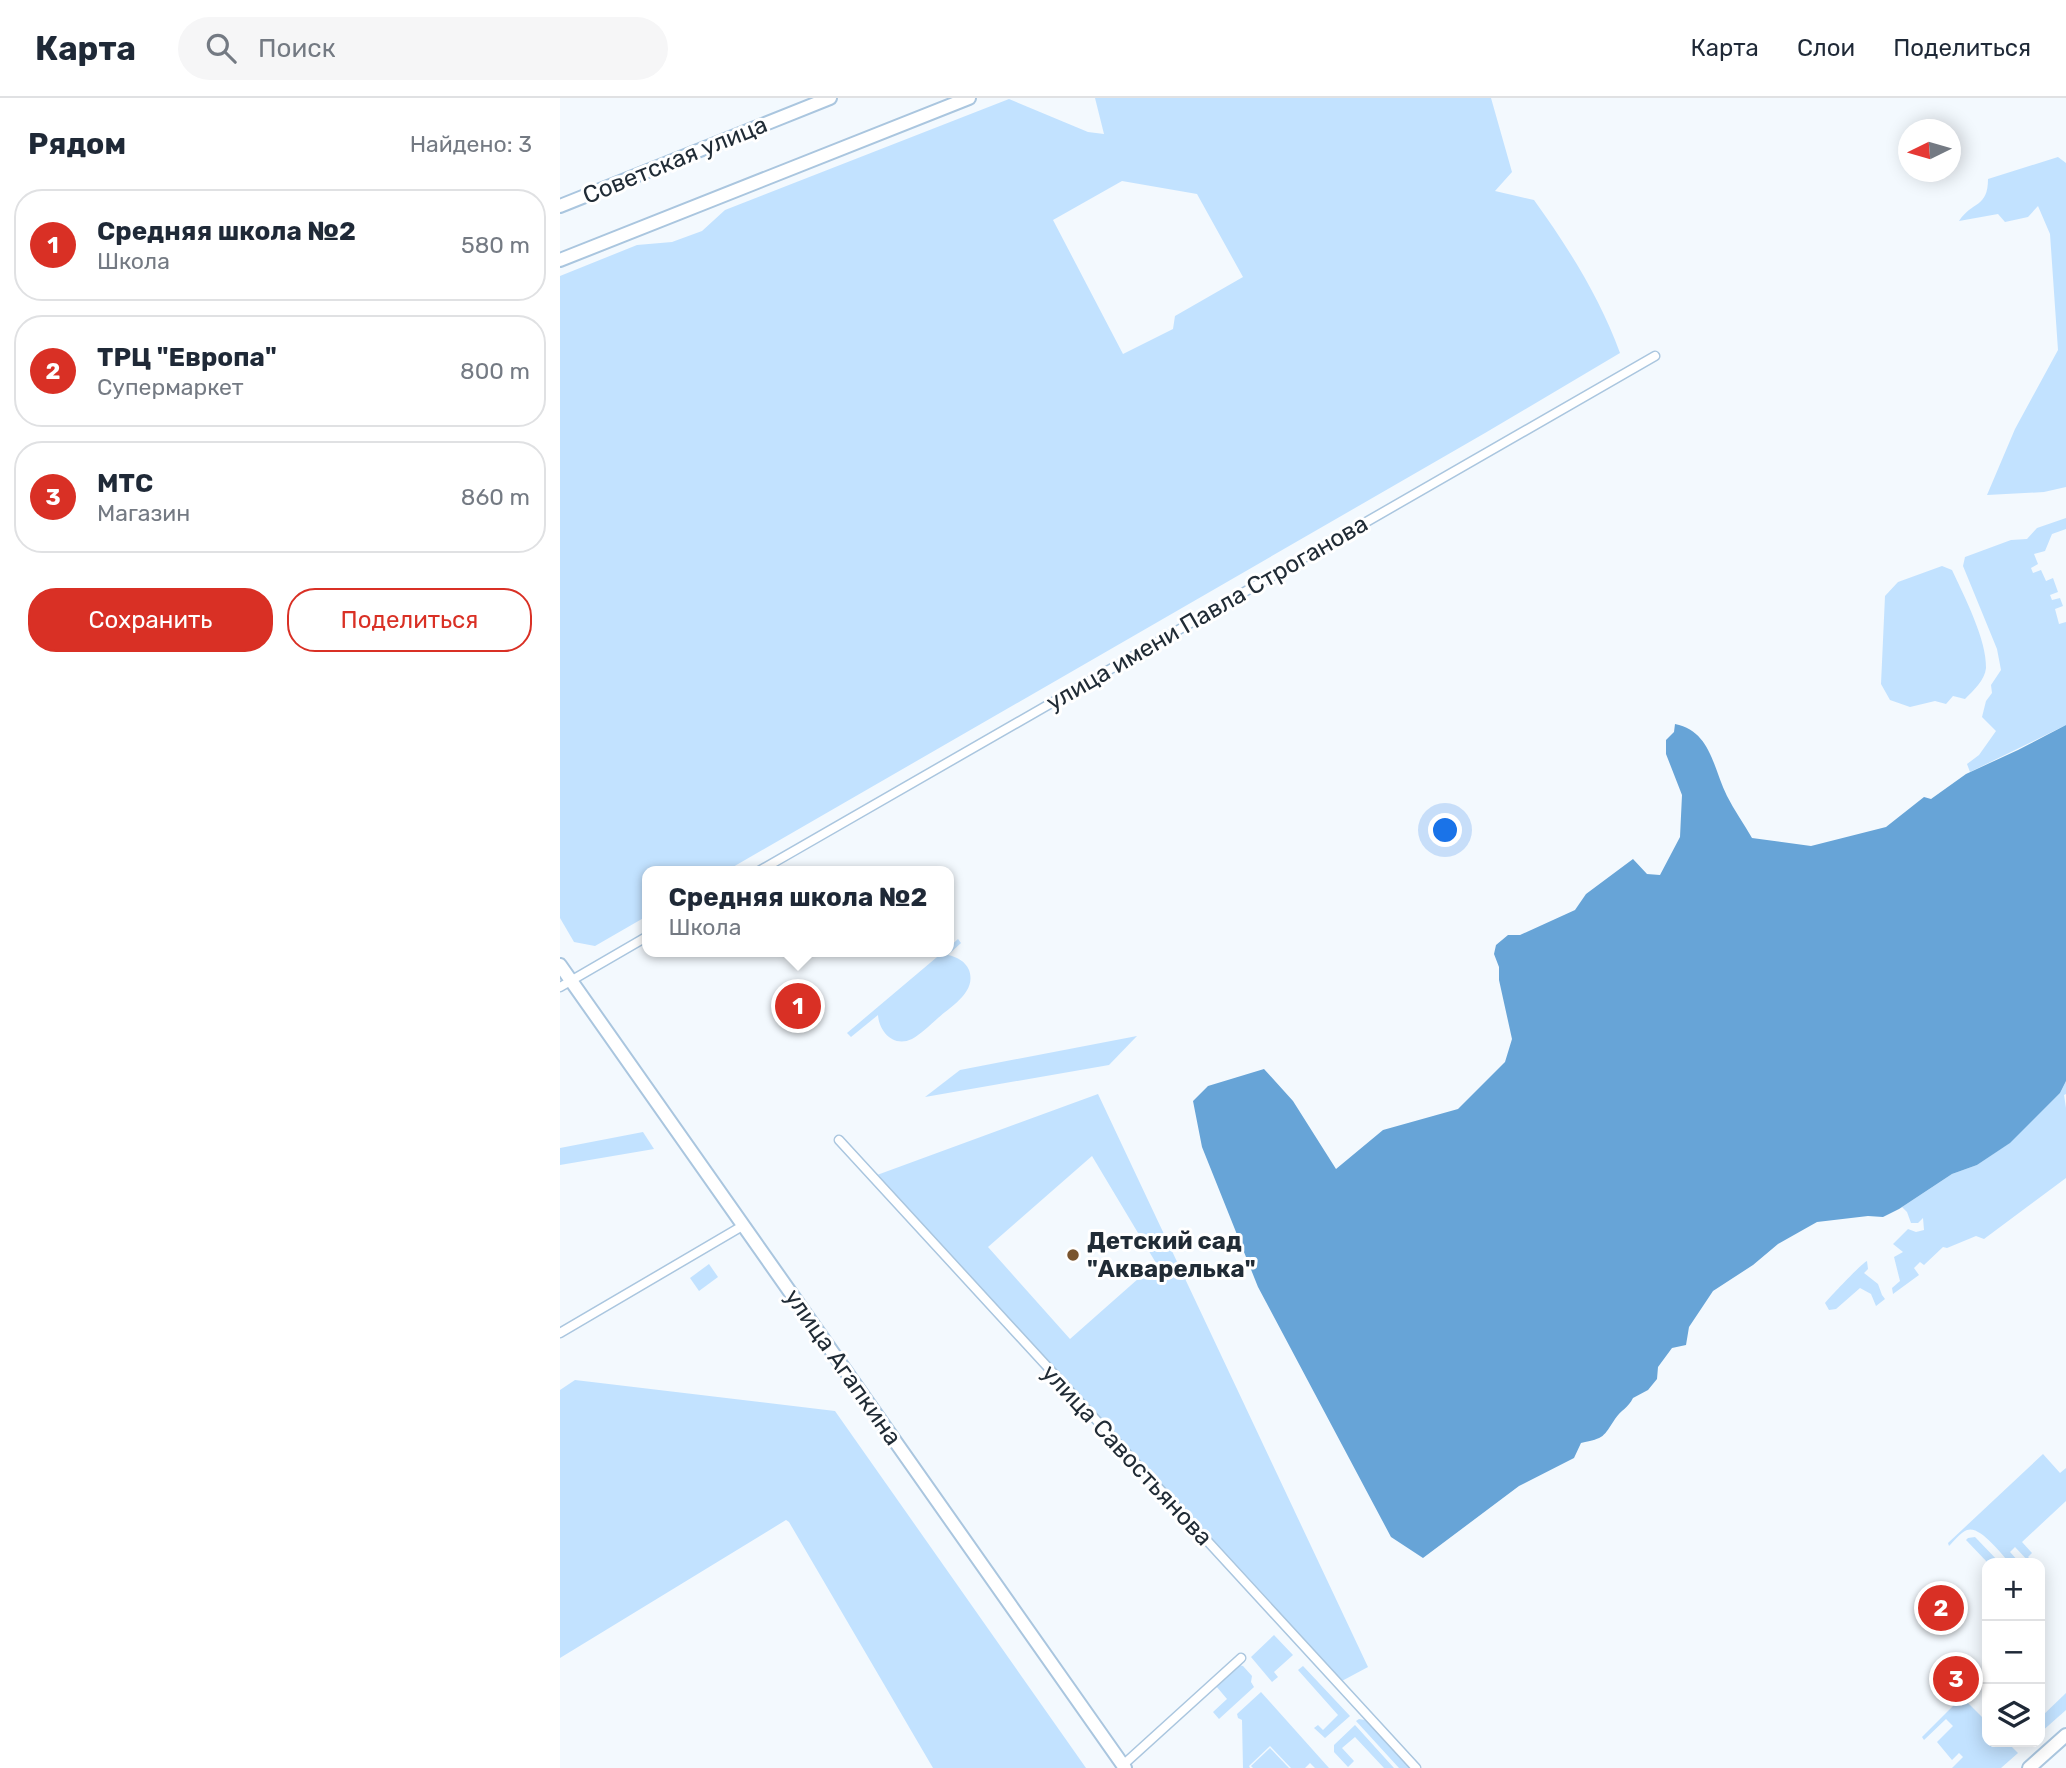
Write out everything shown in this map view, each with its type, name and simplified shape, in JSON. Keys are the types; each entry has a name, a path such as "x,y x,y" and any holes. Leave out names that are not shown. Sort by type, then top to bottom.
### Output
{"main road":[{"name":"Советская улица","path":"560,205 830,98"},
{"path":"560,260 969,98"},
{"name":"улица Агапкина","path":"560,965 565,984 744,1225 1124,1766"},
{"path":"2029,1768 2066,1735"}],"street":[{"name":"улица имени Павла Строганова","path":"769,866 1655,356"},
{"path":"565,984 642,939"},
{"name":"улица Савостьянова","path":"839,1140 1416,1768"},
{"path":"560,1333 744,1225"},
{"path":"1124,1766 1241,1658"}],"shaded area":[{"path":"1095,98 1491,98 1512,172 1495,191 1534,200 1582,274 1620,353 735,866 642,866 642,919 595,946 574,942 560,918 560,276 637,245 672,242 702,231 725,210 1009,99 1088,132 1104,134","holes":["1122,181 1197,194 1243,277 1175,316 1173,329 1123,354 1053,220"]},
{"path":"2058,157 2066,163 2066,487 2044,492 1987,495 2015,429 2058,350 2050,234 2038,206 2028,217 2005,222 1998,214 1959,221 1982,200 1988,179"},
{"path":"2066,518 2066,529 2052,534 2045,551 2034,554 2038,564 2031,568 2033,573 2041,570 2046,581 2053,578 2058,592 2050,595 2052,600 2060,598 2063,606 2055,609 2059,624 2066,622 2066,725 1970,772 1967,764 1979,755 1996,731 1982,717 1986,701 1992,693 1991,685 2001,670 1997,649 1963,566 1965,557 2011,540 2027,539 2037,528"},
{"path":"1942,566 1952,570 1974,618 1983,645 1986,668 1978,685 1965,699 1953,696 1946,704 1935,701 1910,707 1890,700 1881,684 1885,596 1898,582"},
{"path":"958,939 961,943 954,949 954,943"},
{"path":"937,957 955,957 969,970 966,992 912,1039 893,1040 881,1027 878,1015 851,1037 847,1033"},
{"path":"1137,1036 1109,1065 925,1097 960,1070"},
{"path":"2066,1081 2066,1178 1984,1239 1976,1236 1947,1248 1943,1247 1924,1265 1920,1262 1914,1268 1919,1275 1893,1294 1892,1288 1900,1281 1894,1257 1903,1252 1893,1244 1908,1229 1916,1232 1924,1230 1923,1218 1918,1223 1911,1223 1902,1207 1952,1174 1977,1165 2008,1144 2060,1093"},
{"path":"1098,1094 1368,1667 1340,1682 877,1175","holes":["1092,1156 1156,1263 1070,1339 988,1247"]},
{"path":"643,1132 654,1149 560,1165 560,1148"},
{"path":"1867,1261 1868,1269 1864,1273 1878,1284 1885,1299 1876,1306 1871,1294 1860,1288 1836,1309 1829,1310 1825,1303"},
{"path":"709,1264 718,1277 699,1291 690,1278"},
{"path":"575,1380 835,1411 1086,1768 933,1768 786,1520 560,1658 560,1390"},
{"path":"2043,1454 2060,1473 2066,1468 2066,1501 2022,1542 2032,1553 2029,1558 2025,1558 2015,1547 2010,1552 2015,1558 2006,1558 1984,1536 1972,1530 1962,1533 1949,1546 1948,1543"},
{"path":"1975,1537 1995,1558 1983,1558 1966,1540"},
{"path":"1274,1635 1293,1655 1274,1672 1278,1677 1272,1682 1251,1657"},
{"path":"1239,1665 1252,1676 1254,1687 1219,1719 1213,1712 1227,1699 1216,1686"},
{"path":"1303,1666 1350,1716 1325,1738 1314,1728 1318,1725 1323,1730 1338,1715 1298,1670"},
{"path":"1261,1692 1329,1768 1315,1768 1310,1763 1305,1768 1291,1768 1270,1746 1250,1768 1243,1768 1242,1720 1237,1714"},
{"path":"2066,1693 2066,1710 2045,1729 2045,1713"},
{"path":"1962,1697 1982,1717 1982,1747 2012,1747 2018,1753 2001,1768 1952,1768 1963,1757 1959,1753 1952,1760 1937,1742 1953,1726 1946,1719 1924,1740 1922,1737"},
{"path":"1365,1720 1410,1768 1399,1768 1356,1721"},
{"path":"1355,1725 1394,1768 1384,1768 1355,1737 1342,1748 1354,1761 1348,1767 1334,1752 1334,1745"},
{"path":"1270,1748 1289,1768 1251,1766"}],"water":[{"path":"1675,724 1687,728 1704,742 1727,796 1752,838 1811,846 1886,827 1924,797 1931,799 1966,774 2066,725 2066,1081 2060,1093 2010,1143 1977,1165 1952,1174 1883,1217 1868,1216 1817,1222 1778,1244 1753,1265 1713,1291 1689,1327 1686,1345 1672,1348 1658,1367 1657,1379 1648,1390 1633,1398 1602,1436 1581,1443 1574,1458 1519,1486 1423,1558 1391,1537 1258,1287 1202,1147 1193,1101 1208,1086 1264,1069 1293,1101 1336,1169 1383,1130 1458,1109 1505,1062 1512,1039 1499,980 1499,967 1494,954 1496,945 1508,935 1520,935 1575,910 1586,894 1633,859 1647,874 1660,875 1680,837 1682,795 1666,754 1666,740 1674,732"}],"place":[{"name":"Средняя школа №2","path":"798,1006"},
{"name":"Детский сад \"Акварелька\"","path":"1073,1255"},
{"name":"ТРЦ \"Европа\"","path":"1941,1608"},
{"name":"МТС","path":"1956,1679"}]}
